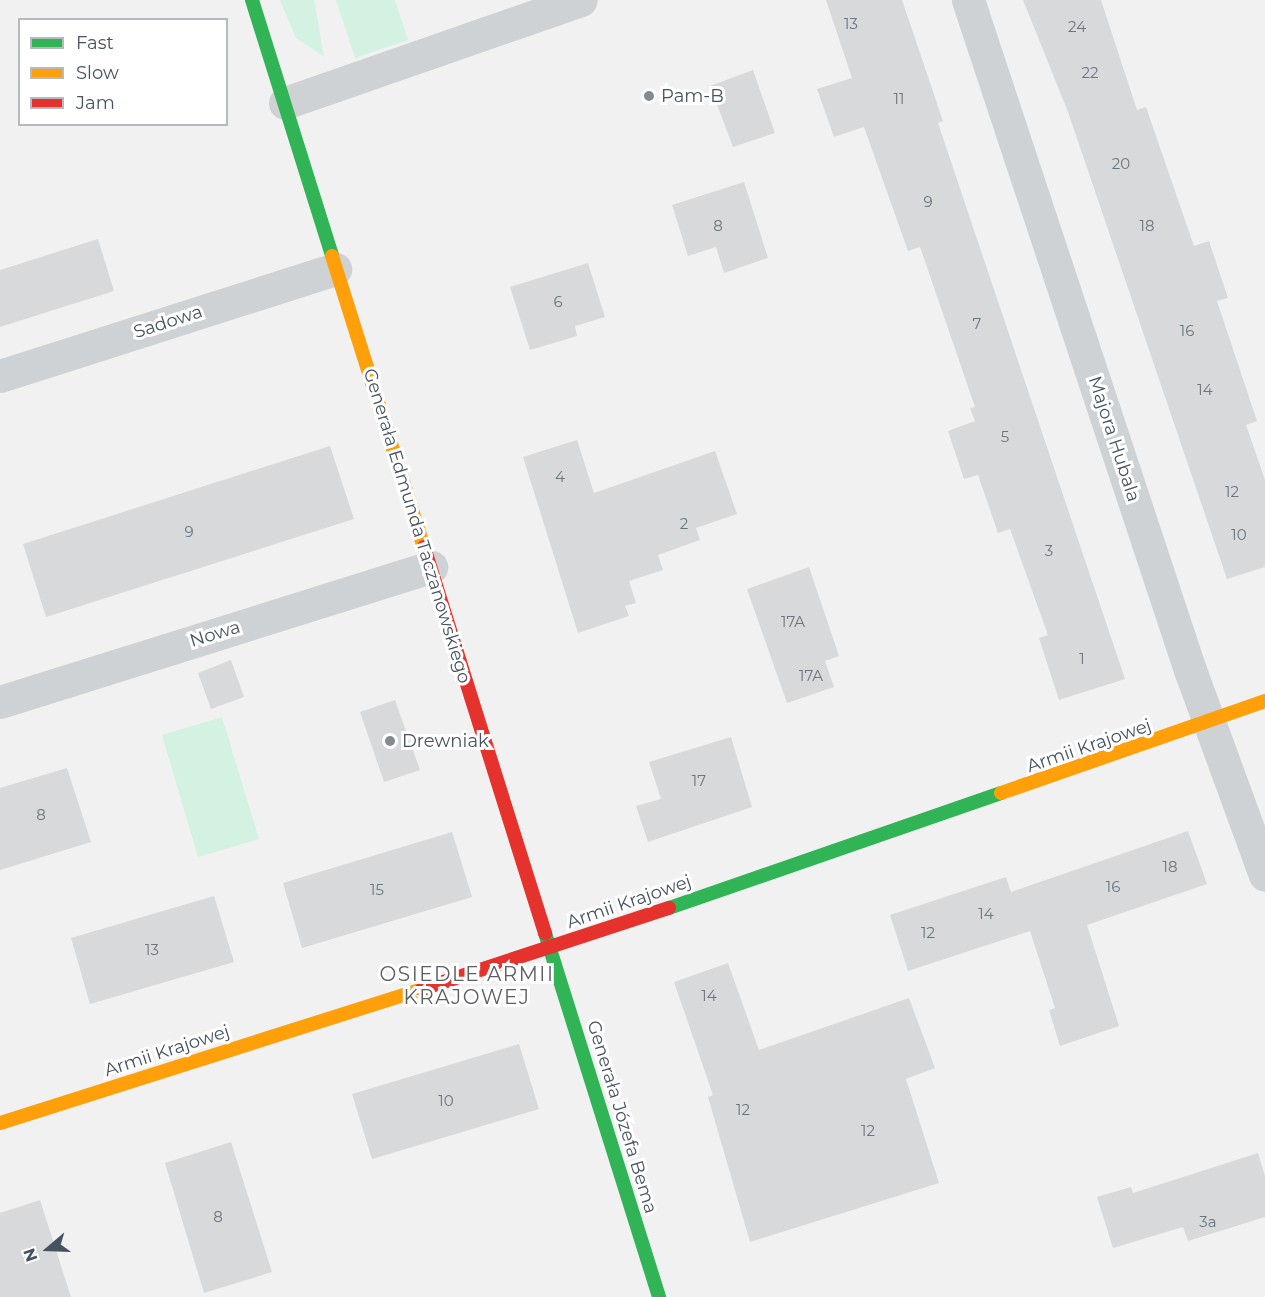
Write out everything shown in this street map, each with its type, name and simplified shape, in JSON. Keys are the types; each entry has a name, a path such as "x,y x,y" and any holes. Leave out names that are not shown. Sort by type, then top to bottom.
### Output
{"street":[{"name":"Generała Edmunda Taczanowskiego","path":"252,0 550,948"},
{"path":"285,103 580,0"},
{"name":"Majora Hubala","path":"969,0 1208,723 1265,875"},
{"name":"Sadowa","path":"0,376 335,269"},
{"name":"Nowa","path":"0,702 431,567"},
{"name":"Armii Krajowej","path":"0,1123 550,948 1208,723 1265,701"},
{"name":"Generała Józefa Bema","path":"550,948 659,1297"}],"green space":[{"path":"280,0 314,0 324,57 296,38"},
{"path":"336,0 395,0 408,40 355,58"},
{"path":"222,717 259,839 198,857 162,735"}],"building":[{"path":"826,0 902,0 943,121 938,123 1125,679 1059,700 1039,638 1048,635 1010,529 998,533 978,475 964,479 948,431 975,421 970,408 975,407 920,247 908,251 864,127 834,137 817,89 852,78"},
{"path":"1023,0 1101,0 1137,110 1146,107 1194,246 1209,241 1228,298 1217,301 1257,421 1246,425 1265,480 1265,567 1227,579 1068,112"},
{"path":"753,70 775,133 733,147 710,86"},
{"path":"744,182 768,258 724,273 716,247 688,256 672,205"},
{"path":"98,239 114,291 0,327 0,270"},
{"path":"588,263 605,317 575,326 577,336 530,350 510,287"},
{"path":"577,440 594,493 715,451 737,514 696,528 700,540 658,555 663,570 629,581 636,603 625,606 629,616 578,633 523,457"},
{"path":"330,446 354,519 46,617 23,544"},
{"path":"809,567 839,656 825,661 834,687 787,703 747,589"},
{"path":"231,660 244,697 211,709 198,673"},
{"name":"Drewniak","path":"395,700 420,770 384,782 360,712"},
{"path":"731,737 752,807 648,842 636,806 661,799 649,762"},
{"path":"67,768 91,842 0,870 0,788"},
{"path":"1188,831 1207,884 1087,925 1119,1026 1060,1046 1049,1010 1055,1008 1030,931 908,971 890,915 1006,877 1011,892"},
{"path":"452,832 472,897 302,948 283,883"},
{"path":"214,896 234,962 90,1004 71,938"},
{"path":"728,963 759,1050 909,998 935,1068 906,1079 939,1183 750,1242 708,1097 713,1095 674,982"},
{"path":"519,1044 539,1109 372,1159 352,1094"},
{"path":"231,1142 272,1272 204,1293 165,1163"},
{"path":"1258,1153 1265,1176 1265,1217 1188,1241 1183,1227 1113,1248 1097,1197 1131,1187 1133,1193"},
{"path":"40,1200 71,1297 0,1297 0,1213"}],"traffic: fast":[{"path":"252,0 332,256"},
{"path":"669,908 1001,793"},
{"path":"545,933 659,1297"}],"traffic: slow":[{"path":"332,256 424,547"},
{"path":"1001,793 1265,701"},
{"path":"0,1123 422,989"}],"traffic: jam":[{"path":"424,547 545,933"},
{"path":"422,989 669,908"}],"place":[{"name":"Pam-B","path":"649,96"},
{"name":"Drewniak","path":"390,741"}],"district":[{"name":"OSIEDLE ARMII KRAJOWEJ","path":"467,986"}]}
